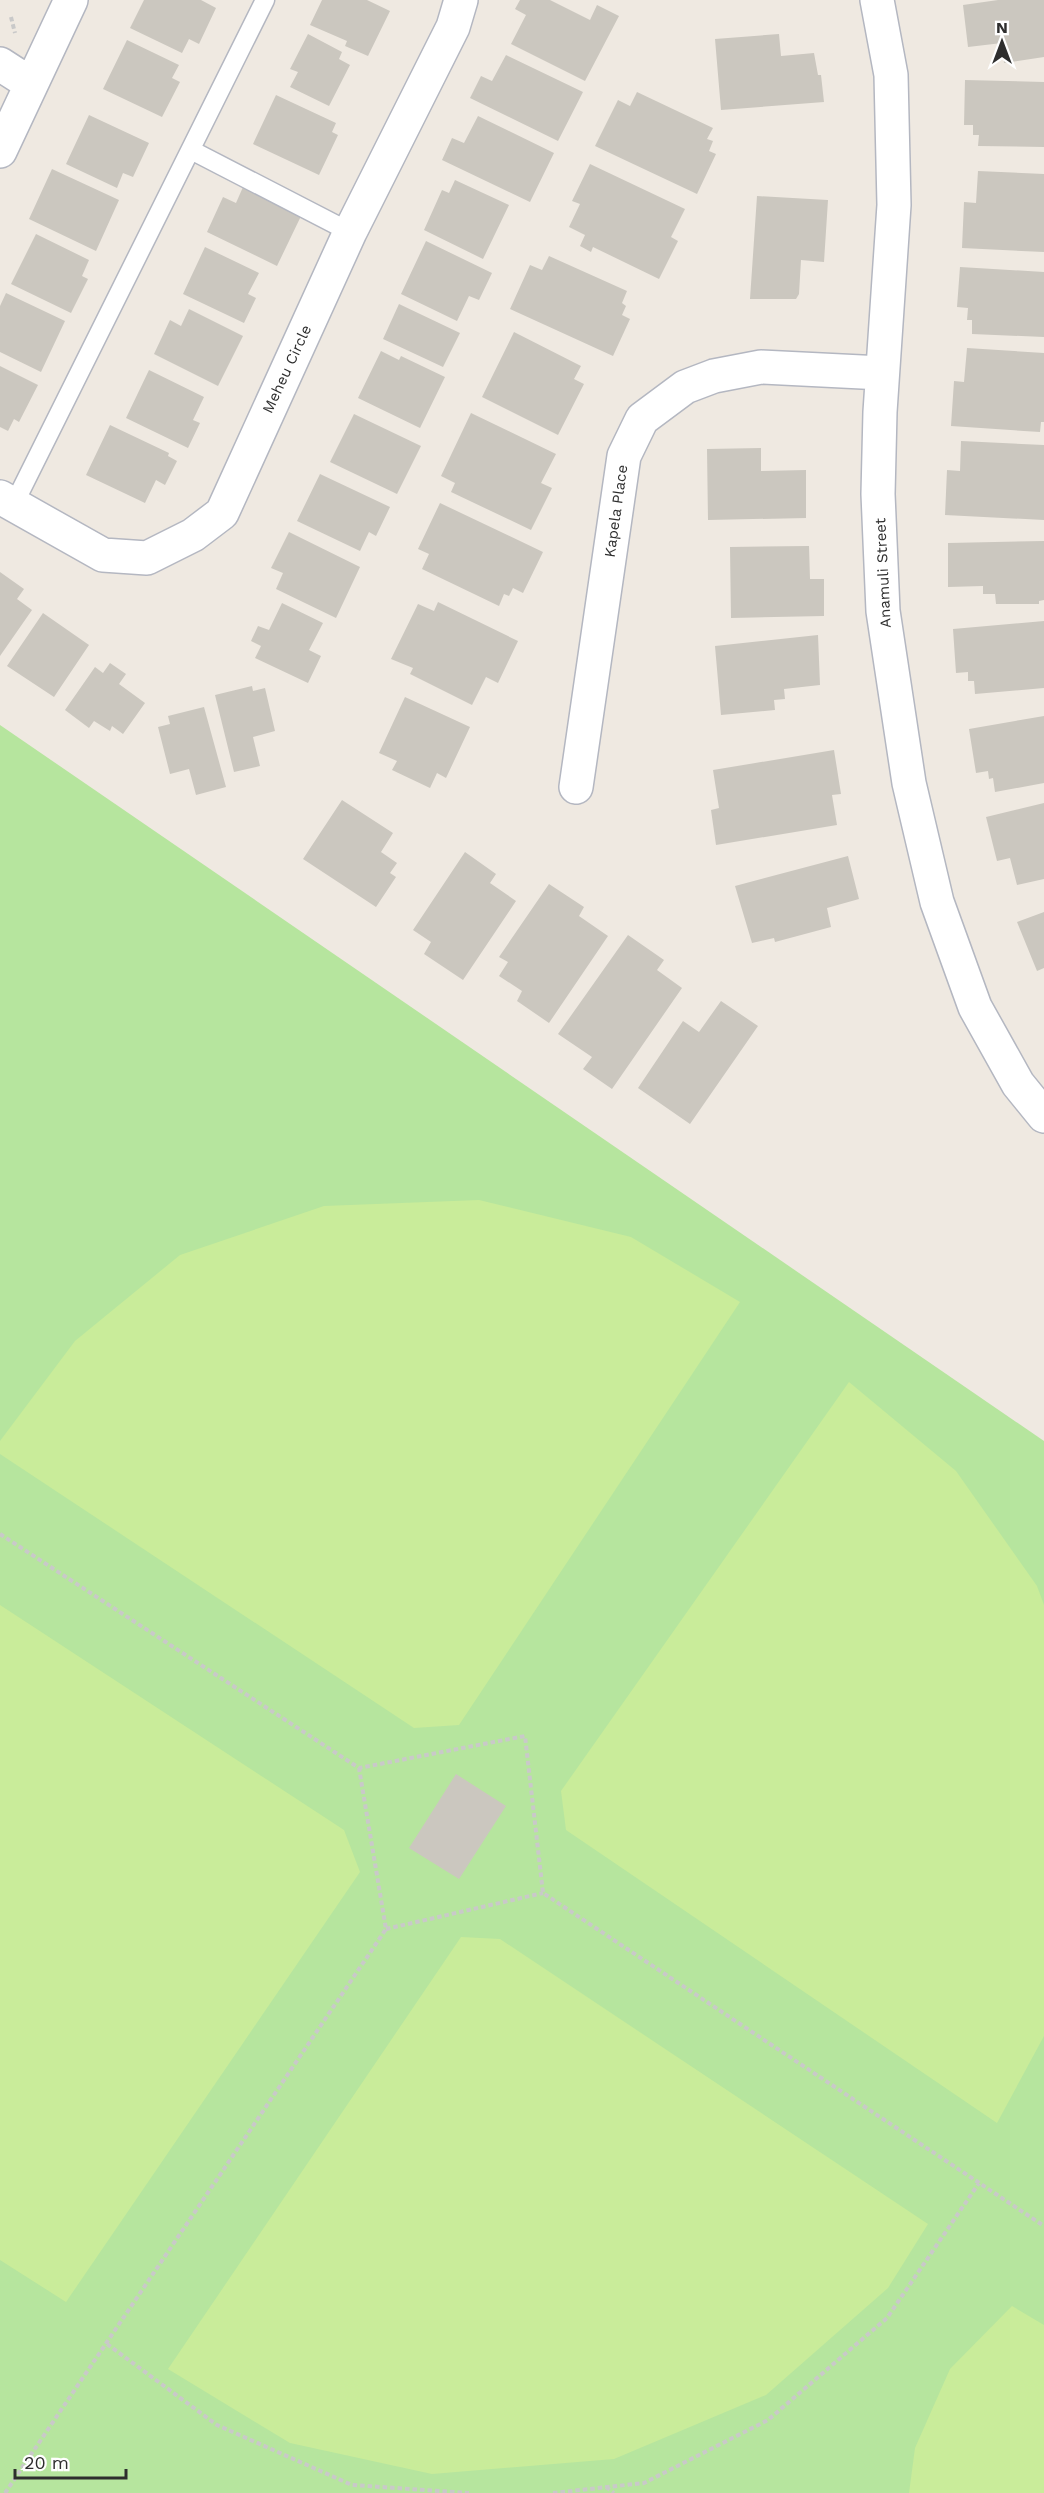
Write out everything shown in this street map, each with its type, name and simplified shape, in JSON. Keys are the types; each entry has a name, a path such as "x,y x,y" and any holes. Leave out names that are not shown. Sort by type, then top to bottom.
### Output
{"street":[{"path":"0,150 71,0"},
{"name":"Meheu Circle","path":"7,501 103,555 147,558 193,535 222,513 350,232 453,27 461,0"},
{"name":"Anamuli Street","path":"877,0 891,75 894,206 882,373 878,494 883,611 909,783 937,902 975,1007 1018,1084 1044,1116"},
{"path":"8,50 31,84"},
{"name":"Kapela Place","path":"576,787 624,456 642,419 685,387 714,376 760,367 882,373"}],"lane":[{"path":"7,501 190,150 265,0"},
{"path":"190,150 350,232"}],"path":[{"path":"8,50 11,17"},
{"path":"0,1534 359,1768 525,1736 543,1893"},
{"path":"359,1768 386,1929"},
{"path":"5,2493 386,1929 543,1893 1044,2226"},
{"path":"553,2493 644,2483 768,2420 887,2318 979,2183"},
{"path":"107,2344 217,2425 352,2485 469,2493"},
{"path":"606,2487 614,2493"}],"green space":[{"path":"0,725 1044,1441 1044,2493 0,2493"},
{"path":"479,1200 631,1237 740,1302 459,1725 414,1728 0,1454 0,1441 75,1341 180,1255 324,1206"},
{"path":"849,1382 956,1471 1037,1586 1044,1605 1044,2036 997,2123 566,1830 561,1791"},
{"path":"0,1605 344,1830 360,1872 66,2302 0,2260"},
{"path":"461,1937 500,1939 928,2224 888,2288 766,2395 614,2459 432,2474 290,2443 168,2369"},
{"path":"1012,2306 1044,2325 1044,2493 909,2493 915,2448 950,2369"}],"building":[{"path":"144,0 201,0 216,8 199,44 189,39 182,53 130,28"},
{"path":"322,0 367,0 390,11 368,56 345,46 347,41 310,25"},
{"path":"520,0 550,0 590,20 597,5 619,16 585,81 511,44 526,15 515,9"},
{"path":"998,0 1044,0 1044,57 1004,63 1002,43 968,47 963,5"},
{"path":"308,34 342,52 339,59 350,65 329,106 290,87 298,72 290,69"},
{"path":"779,34 781,56 814,53 818,75 821,75 824,102 721,110 715,39"},
{"path":"127,40 179,65 172,78 180,82 162,117 103,89"},
{"path":"506,55 583,92 558,141 470,98 481,76 492,81"},
{"path":"965,80 1044,82 1044,147 978,146 979,135 973,135 973,125 964,125"},
{"path":"637,92 713,128 707,139 713,141 709,151 716,154 697,194 595,146 618,100 630,106"},
{"path":"276,95 336,123 332,132 338,135 319,175 253,144"},
{"path":"89,115 149,143 133,177 123,173 117,188 66,164"},
{"path":"478,116 554,153 530,202 442,160 452,138 464,143"},
{"path":"590,164 685,209 671,237 678,241 659,279 593,247 591,252 580,246 585,235 569,227 580,204 572,201"},
{"path":"52,169 119,200 96,251 29,219"},
{"path":"978,171 1044,174 1044,252 962,248 964,202 976,203"},
{"path":"455,180 509,205 483,259 424,230 442,190 449,193"},
{"path":"243,187 302,214 277,266 207,232 223,197 236,203"},
{"path":"757,196 828,200 824,262 801,260 799,294 796,299 750,299"},
{"path":"36,234 89,260 82,276 88,279 71,313 11,284"},
{"path":"426,241 492,273 479,300 469,296 457,321 401,294"},
{"path":"205,247 259,273 248,294 256,298 244,323 183,294"},
{"path":"549,256 627,291 622,303 626,306 622,315 630,319 613,356 510,309 530,265 542,270"},
{"path":"960,267 1044,272 1044,337 972,334 972,320 967,320 968,308 957,307"},
{"path":"6,293 65,321 41,372 0,352 0,306"},
{"path":"399,304 460,333 443,367 383,339"},
{"path":"189,309 243,336 218,386 154,354 170,320 181,326"},
{"path":"514,332 581,366 574,379 584,384 558,435 482,397"},
{"path":"967,348 1044,353 1044,422 1041,422 1040,432 951,426 954,381 964,382"},
{"path":"381,351 399,360 401,356 445,377 420,428 358,398"},
{"path":"0,366 38,385 19,422 14,419 8,431 0,427"},
{"path":"149,370 204,397 193,420 200,423 188,448 126,418"},
{"path":"471,413 556,454 541,483 552,488 531,530 451,492 455,483 441,476"},
{"path":"354,414 421,446 397,494 330,462"},
{"path":"110,425 169,453 168,456 177,461 165,485 156,480 145,503 86,475"},
{"path":"961,441 1044,445 1044,520 945,515 947,470 960,471"},
{"path":"761,448 761,471 806,470 806,518 708,520 707,449"},
{"path":"320,474 390,507 376,536 369,532 360,551 297,521"},
{"path":"440,503 543,552 523,593 513,588 509,596 504,594 499,606 422,569 429,554 418,549"},
{"path":"289,532 360,567 336,618 276,589 283,573 271,568"},
{"path":"1044,541 1044,600 1039,601 1039,604 996,604 995,594 983,594 983,586 948,587 948,543"},
{"path":"809,546 810,579 824,579 824,616 731,618 730,547"},
{"path":"0,572 24,589 17,599 32,610 0,656"},
{"path":"438,602 518,641 498,683 486,677 472,705 410,674 413,668 391,659 418,604 434,611"},
{"path":"282,603 323,623 309,650 321,656 308,683 255,658 261,646 251,641 258,626 269,630"},
{"path":"43,613 89,645 54,697 7,666"},
{"path":"1044,621 1044,688 975,694 974,681 968,681 968,672 956,673 953,629"},
{"path":"818,635 820,685 784,689 785,699 774,700 775,710 721,715 715,646"},
{"path":"110,663 126,674 119,684 145,703 123,734 112,726 110,731 94,721 89,728 65,710 95,667 103,673"},
{"path":"252,686 253,691 265,688 275,731 253,737 260,766 234,772 215,695"},
{"path":"405,697 470,727 446,778 437,773 430,788 392,770 397,761 379,753"},
{"path":"204,707 226,787 196,795 189,769 170,774 158,727 170,724 168,716"},
{"path":"1044,716 1044,783 995,792 993,778 989,779 988,771 976,773 969,729"},
{"path":"834,750 841,794 832,795 837,825 716,845 711,810 719,808 713,770"},
{"path":"342,800 393,833 381,852 397,863 390,873 396,877 376,907 303,859"},
{"path":"1044,803 1044,879 1017,885 1010,858 997,861 986,817"},
{"path":"465,852 496,874 490,883 516,901 463,980 424,954 431,942 413,930"},
{"path":"848,856 859,899 827,908 831,927 775,942 774,938 752,943 735,886"},
{"path":"549,884 584,907 579,916 608,936 549,1023 517,1001 522,991 499,976 508,962 499,957"},
{"path":"1044,912 1044,968 1037,971 1017,922"},
{"path":"628,935 664,960 657,970 682,988 612,1089 583,1069 592,1057 558,1034"},
{"path":"721,1001 758,1026 690,1124 638,1088 683,1021 699,1032"},
{"path":"456,1774 506,1806 459,1879 409,1848"}]}
